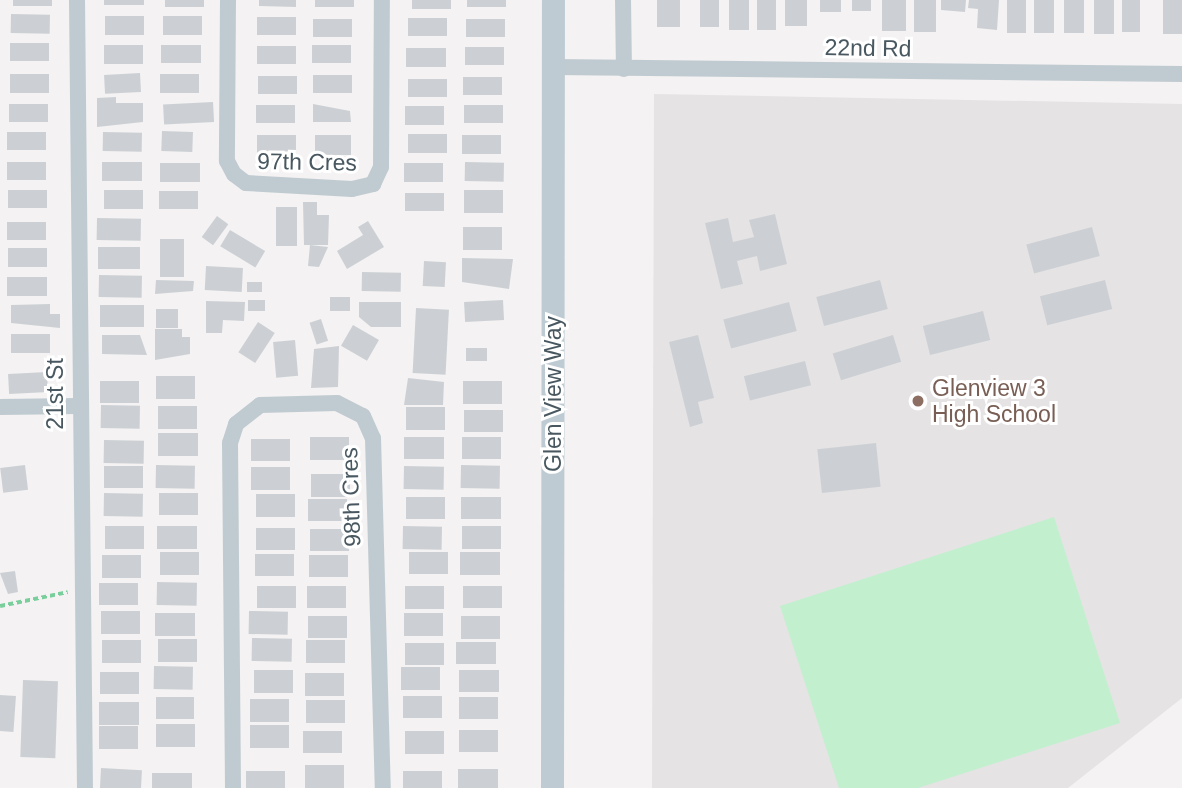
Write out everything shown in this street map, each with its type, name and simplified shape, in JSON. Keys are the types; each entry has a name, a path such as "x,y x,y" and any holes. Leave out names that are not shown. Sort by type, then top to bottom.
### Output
{"street":[{"name":"21st St","path":"77,0 77,406 85,788"},
{"name":"97th Cres","path":"228,0 228,161 234,174 246,183 352,189 373,184 381,167 382,0"},
{"name":"Glen View Way","path":"552,788 553,0"},
{"path":"623,0 624,69"},
{"name":"22nd Rd","path":"554,66 624,69 1182,74"},
{"name":"98th Cres","path":"233,788 230,443 236,424 260,405 337,404 363,415 373,438 383,788"},
{"path":"0,407 77,406"}],"path":[{"path":"0,606 81,590"}],"shaded area":[{"name":"Glenview 3 High School","path":"654,94 1182,104 1182,698 1068,788 652,788"}],"green space":[{"path":"1054,517 1120,723 918,788 839,788 780,606"}],"building":[{"path":"13,0 52,0 52,6 13,6"},
{"path":"104,0 144,0 144,5 104,5"},
{"path":"165,0 204,0 204,7 165,7"},
{"path":"259,0 296,0 296,7 259,6"},
{"path":"315,0 354,0 354,7 315,7"},
{"path":"412,0 451,0 451,9 412,9"},
{"path":"467,0 506,0 506,7 467,7"},
{"path":"657,0 680,0 680,27 657,27"},
{"path":"700,0 719,0 719,27 700,27"},
{"path":"729,0 749,0 749,30 729,30"},
{"path":"757,0 776,0 776,30 757,30"},
{"path":"785,0 807,0 807,26 785,26"},
{"path":"820,0 841,0 841,12 820,12"},
{"path":"852,0 871,0 871,11 852,11"},
{"path":"882,0 906,0 906,31 882,31"},
{"path":"914,0 936,0 936,32 914,32"},
{"path":"941,0 966,0 965,12 941,10"},
{"path":"969,0 999,0 997,30 977,28 978,9 968,8"},
{"path":"1007,0 1026,0 1026,33 1007,33"},
{"path":"1034,0 1054,0 1054,33 1034,33"},
{"path":"1064,0 1084,0 1084,33 1064,33"},
{"path":"1094,0 1114,0 1114,34 1094,34"},
{"path":"1122,0 1140,0 1140,32 1122,32"},
{"path":"1163,0 1182,0 1182,34 1163,34"},
{"path":"11,14 50,15 50,34 11,33"},
{"path":"105,16 144,16 144,35 105,35"},
{"path":"163,16 202,16 202,35 163,35"},
{"path":"257,17 296,17 296,35 257,35"},
{"path":"408,18 447,18 447,36 408,36"},
{"path":"313,19 352,19 352,37 313,37"},
{"path":"466,19 505,19 505,37 466,37"},
{"path":"10,43 49,43 49,61 10,61"},
{"path":"104,45 143,45 143,64 104,64"},
{"path":"161,45 201,45 201,63 161,63"},
{"path":"312,45 351,45 351,63 312,63"},
{"path":"257,46 296,46 296,64 257,64"},
{"path":"465,47 504,47 504,65 465,65"},
{"path":"406,48 446,48 446,67 406,67"},
{"path":"140,73 141,92 105,94 104,75"},
{"path":"10,74 49,74 49,93 10,93"},
{"path":"160,74 199,74 199,93 160,93"},
{"path":"313,75 352,75 352,93 313,93"},
{"path":"258,76 297,76 297,94 258,94"},
{"path":"463,77 502,77 502,95 463,95"},
{"path":"408,79 447,79 447,97 408,97"},
{"path":"116,97 116,103 143,103 143,122 97,127 97,98"},
{"path":"213,102 214,122 164,125 163,105"},
{"path":"9,104 48,104 48,122 9,122"},
{"path":"313,104 350,111 351,122 313,122"},
{"path":"256,105 295,105 295,123 256,123"},
{"path":"464,105 503,105 503,123 464,123"},
{"path":"405,106 444,106 444,125 405,125"},
{"path":"162,131 193,132 192,152 161,151"},
{"path":"7,132 46,132 46,150 7,150"},
{"path":"103,132 142,133 142,152 103,151"},
{"path":"408,134 447,134 447,153 408,153"},
{"path":"257,135 296,135 296,153 257,153"},
{"path":"315,135 351,135 351,155 315,155"},
{"path":"462,135 501,135 501,154 462,154"},
{"path":"7,162 46,162 46,180 7,180"},
{"path":"102,162 142,162 142,181 102,181"},
{"path":"465,162 504,163 504,182 465,181"},
{"path":"160,163 200,163 200,182 160,182"},
{"path":"404,163 443,163 443,182 404,182"},
{"path":"8,190 47,190 47,208 8,208"},
{"path":"104,190 143,190 143,209 104,209"},
{"path":"464,190 503,190 503,213 464,213"},
{"path":"159,191 198,191 198,209 159,209"},
{"path":"405,193 444,193 444,211 405,211"},
{"path":"303,202 317,202 317,215 329,215 328,245 304,245"},
{"path":"276,207 297,207 297,246 276,246"},
{"path":"775,214 787,264 760,271 757,256 737,261 743,284 721,289 705,223 728,218 733,242 754,237 749,220"},
{"path":"217,216 228,224 213,245 202,237"},
{"path":"97,218 141,219 141,241 97,240"},
{"path":"368,221 384,247 347,269 337,251 363,235 358,227"},
{"path":"7,222 46,222 46,240 7,240"},
{"path":"463,227 502,227 502,250 463,250"},
{"path":"1092,227 1100,256 1034,274 1026,245"},
{"path":"230,230 265,251 255,267 220,246"},
{"path":"160,239 184,239 184,277 160,277"},
{"path":"310,245 328,247 319,267 308,266"},
{"path":"98,247 140,247 140,269 98,269"},
{"path":"8,248 47,248 47,267 8,267"},
{"path":"462,258 513,259 509,289 462,282"},
{"path":"424,261 446,262 445,287 423,286"},
{"path":"206,266 243,268 242,292 205,290"},
{"path":"362,272 401,273 401,292 362,291"},
{"path":"99,275 142,276 142,298 99,297"},
{"path":"7,277 47,277 47,296 7,296"},
{"path":"156,280 194,281 193,291 155,294"},
{"path":"880,280 888,309 824,326 816,297"},
{"path":"1105,280 1112,309 1047,325 1040,296"},
{"path":"247,282 262,282 262,292 247,292"},
{"path":"330,297 350,297 350,311 330,311"},
{"path":"248,300 265,300 265,311 248,311"},
{"path":"503,300 504,320 465,322 464,302"},
{"path":"206,301 245,302 244,321 223,320 222,333 206,333"},
{"path":"359,302 401,302 401,327 371,327 359,317"},
{"path":"789,302 797,331 731,349 723,320"},
{"path":"50,304 50,314 60,314 60,328 11,323 11,305"},
{"path":"100,305 144,305 144,327 100,327"},
{"path":"416,308 449,310 446,375 413,373"},
{"path":"156,309 178,309 178,328 156,328"},
{"path":"983,311 990,340 930,355 923,326"},
{"path":"321,319 328,341 317,345 310,323"},
{"path":"258,322 275,333 255,363 238,352"},
{"path":"353,325 379,340 367,361 341,346"},
{"path":"155,329 182,329 182,337 190,337 190,354 155,360"},
{"path":"11,334 50,334 50,353 11,353"},
{"path":"102,335 140,335 147,355 102,354"},
{"path":"698,335 714,398 698,402 703,423 690,427 669,342"},
{"path":"893,335 901,362 841,380 833,353"},
{"path":"295,340 298,376 276,378 273,342"},
{"path":"339,346 338,387 311,388 314,349"},
{"path":"466,348 487,348 487,361 466,361"},
{"path":"805,361 811,385 750,400 744,376"},
{"path":"47,372 48,392 9,394 8,374"},
{"path":"156,376 195,376 195,399 156,399"},
{"path":"408,378 444,382 443,405 404,405"},
{"path":"100,381 139,381 139,403 100,403"},
{"path":"463,381 502,381 502,404 463,404"},
{"path":"101,405 140,406 140,429 101,428"},
{"path":"158,406 197,406 197,429 158,429"},
{"path":"406,407 445,407 445,430 406,430"},
{"path":"464,410 503,410 503,432 464,432"},
{"path":"158,433 198,433 198,456 158,456"},
{"path":"310,437 349,437 349,460 310,460"},
{"path":"404,437 444,437 444,459 404,459"},
{"path":"462,437 501,437 501,459 462,459"},
{"path":"251,439 290,439 290,461 251,461"},
{"path":"104,440 144,441 144,464 104,463"},
{"path":"876,443 881,487 822,493 817,449"},
{"path":"25,465 28,490 3,493 0,468"},
{"path":"156,465 195,466 195,489 156,488"},
{"path":"461,465 500,466 500,489 461,488"},
{"path":"104,466 143,466 143,488 104,488"},
{"path":"404,466 444,467 444,490 404,489"},
{"path":"251,467 290,467 290,490 251,490"},
{"path":"311,474 350,474 350,497 311,497"},
{"path":"104,493 143,494 143,517 104,516"},
{"path":"159,493 198,493 198,515 159,515"},
{"path":"256,494 295,494 295,517 256,517"},
{"path":"406,497 445,497 445,519 406,519"},
{"path":"461,497 501,497 501,519 461,519"},
{"path":"308,499 347,499 347,521 308,521"},
{"path":"105,526 144,526 144,549 105,549"},
{"path":"157,526 197,526 197,549 157,549"},
{"path":"403,526 442,527 442,550 403,549"},
{"path":"462,526 501,526 501,549 462,549"},
{"path":"256,528 295,528 295,550 256,550"},
{"path":"310,529 349,529 349,551 310,551"},
{"path":"160,552 199,552 199,575 160,575"},
{"path":"409,552 448,552 448,574 409,574"},
{"path":"460,552 500,552 500,575 460,575"},
{"path":"255,554 294,554 294,576 255,576"},
{"path":"102,555 141,555 141,578 102,578"},
{"path":"309,555 348,555 348,577 309,577"},
{"path":"15,571 18,592 8,594 0,573"},
{"path":"157,582 197,583 197,606 157,605"},
{"path":"99,583 138,583 138,605 99,605"},
{"path":"257,586 296,586 296,608 257,608"},
{"path":"307,586 346,586 346,608 307,608"},
{"path":"405,586 444,586 444,609 405,609"},
{"path":"463,586 502,586 502,608 463,608"},
{"path":"101,611 140,611 140,634 101,634"},
{"path":"249,611 288,612 288,635 249,634"},
{"path":"155,613 195,613 195,636 155,636"},
{"path":"404,613 443,613 443,636 404,636"},
{"path":"308,616 347,616 347,638 308,638"},
{"path":"461,616 500,616 500,639 461,639"},
{"path":"252,638 292,639 292,662 252,661"},
{"path":"158,639 197,639 197,662 158,662"},
{"path":"102,640 141,640 141,663 102,663"},
{"path":"306,640 345,640 345,663 306,663"},
{"path":"456,642 496,642 496,664 456,664"},
{"path":"405,643 444,643 444,665 405,665"},
{"path":"154,666 193,667 193,690 154,689"},
{"path":"401,667 440,667 440,690 401,690"},
{"path":"254,670 293,670 293,693 254,693"},
{"path":"459,670 499,670 499,692 459,692"},
{"path":"100,672 139,672 139,694 100,694"},
{"path":"305,673 344,673 344,696 305,696"},
{"path":"23,680 58,681 55,758 20,757"},
{"path":"0,695 16,696 13,732 0,731"},
{"path":"403,696 442,696 442,718 403,718"},
{"path":"156,697 194,697 194,719 156,719"},
{"path":"459,697 498,697 498,719 459,719"},
{"path":"250,699 289,699 289,722 250,722"},
{"path":"306,700 345,700 345,723 306,723"},
{"path":"99,702 139,702 139,725 99,725"},
{"path":"156,724 195,724 195,747 156,747"},
{"path":"250,725 289,725 289,748 250,748"},
{"path":"99,726 138,726 138,749 99,749"},
{"path":"459,730 498,730 498,752 459,752"},
{"path":"303,731 342,731 342,753 303,753"},
{"path":"405,731 444,731 444,754 405,754"},
{"path":"305,765 344,765 344,788 305,788"},
{"path":"101,768 142,770 141,788 100,788"},
{"path":"458,769 498,769 498,788 458,788"},
{"path":"246,771 285,771 285,788 246,788"},
{"path":"403,771 442,771 442,788 403,788"},
{"path":"152,773 192,773 192,788 152,788"}],"place":[{"name":"Glenview 3 High School","path":"918,401"}]}
